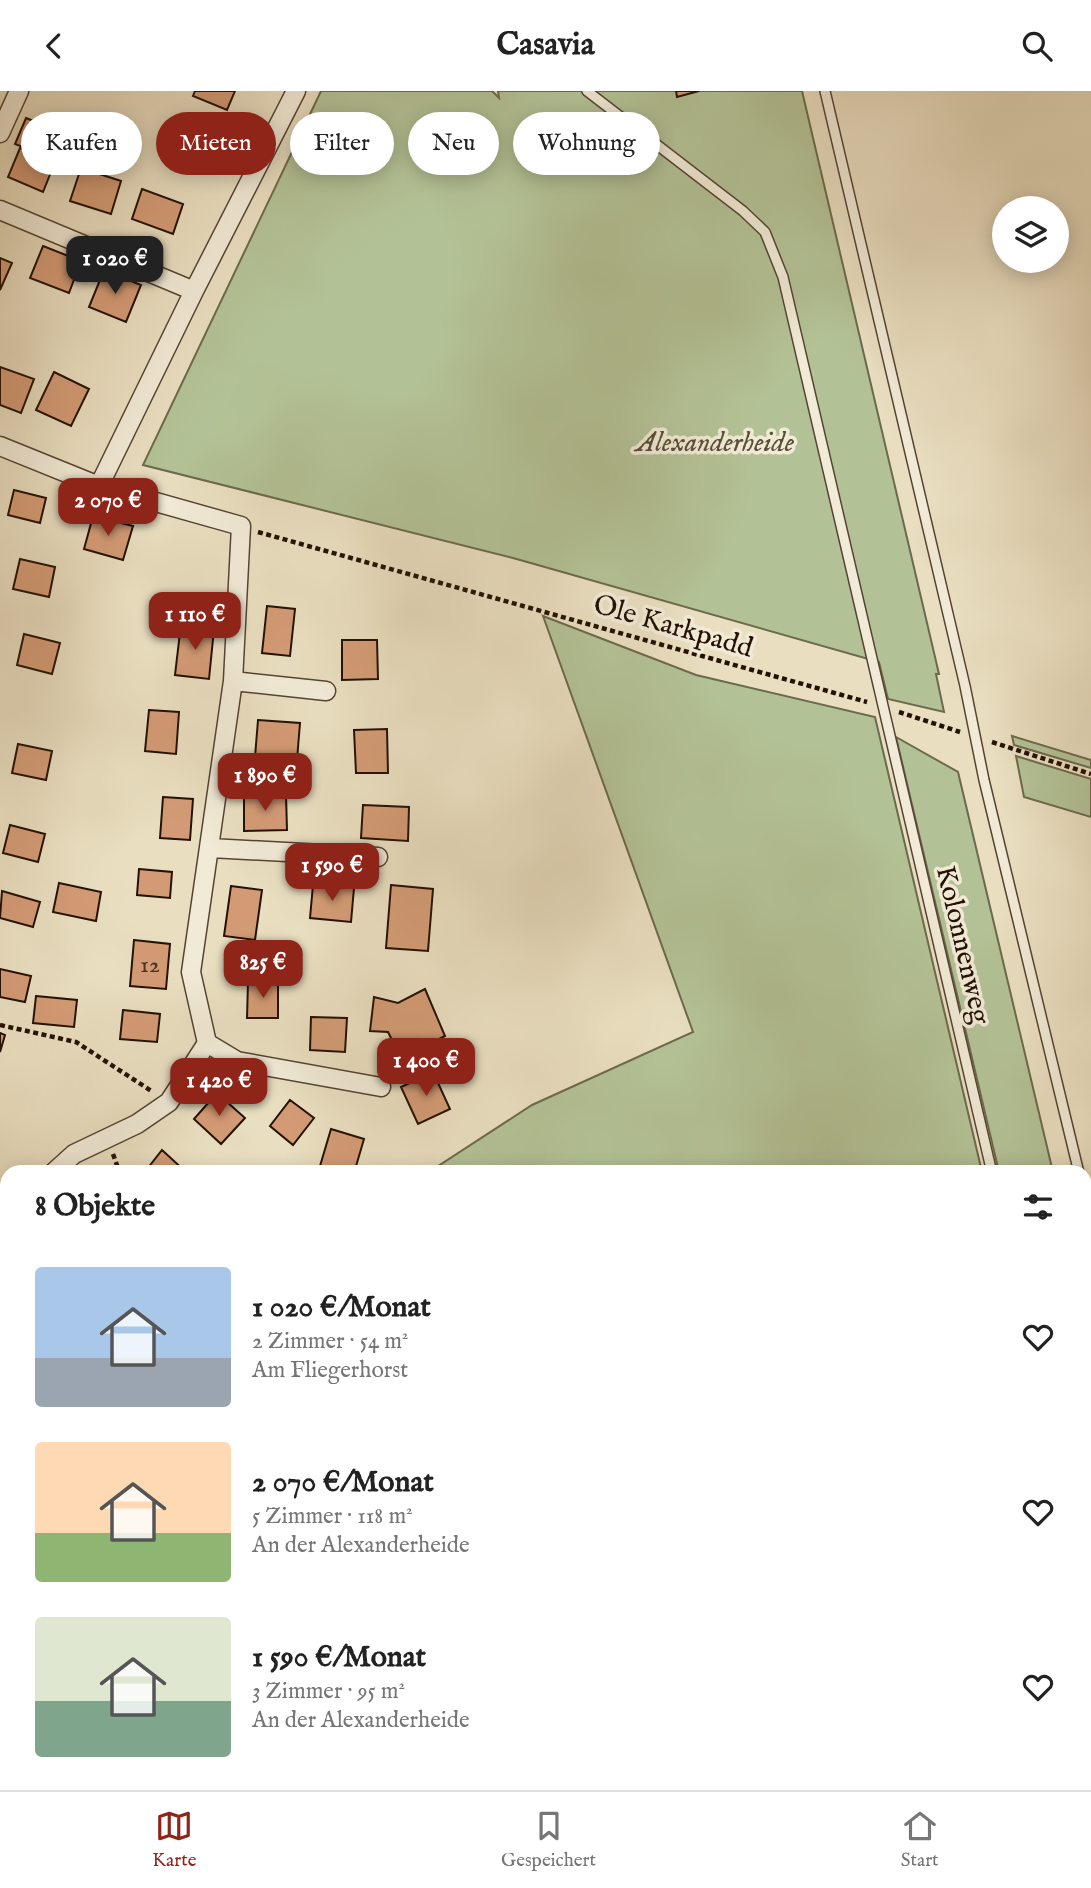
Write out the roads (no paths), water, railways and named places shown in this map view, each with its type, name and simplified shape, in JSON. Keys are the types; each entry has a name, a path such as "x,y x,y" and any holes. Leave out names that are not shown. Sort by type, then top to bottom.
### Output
{"street":[{"path":"0,133 19,91"},
{"path":"99,486 296,91"},
{"path":"0,210 194,291"},
{"path":"0,446 99,486 241,526 233,681 191,972 207,1044 169,1102 137,1124 74,1154 62,1165"},
{"path":"233,681 326,691"},
{"path":"211,848 379,857"},
{"path":"207,1044 237,1061 381,1087"}],"lane":[{"name":"Kolonnenweg","path":"587,91 743,211 765,232 783,277 990,1165"},
{"path":"825,91 1077,1165"}],"park label":[{"name":"Alexanderheide","path":"715,443"}]}
